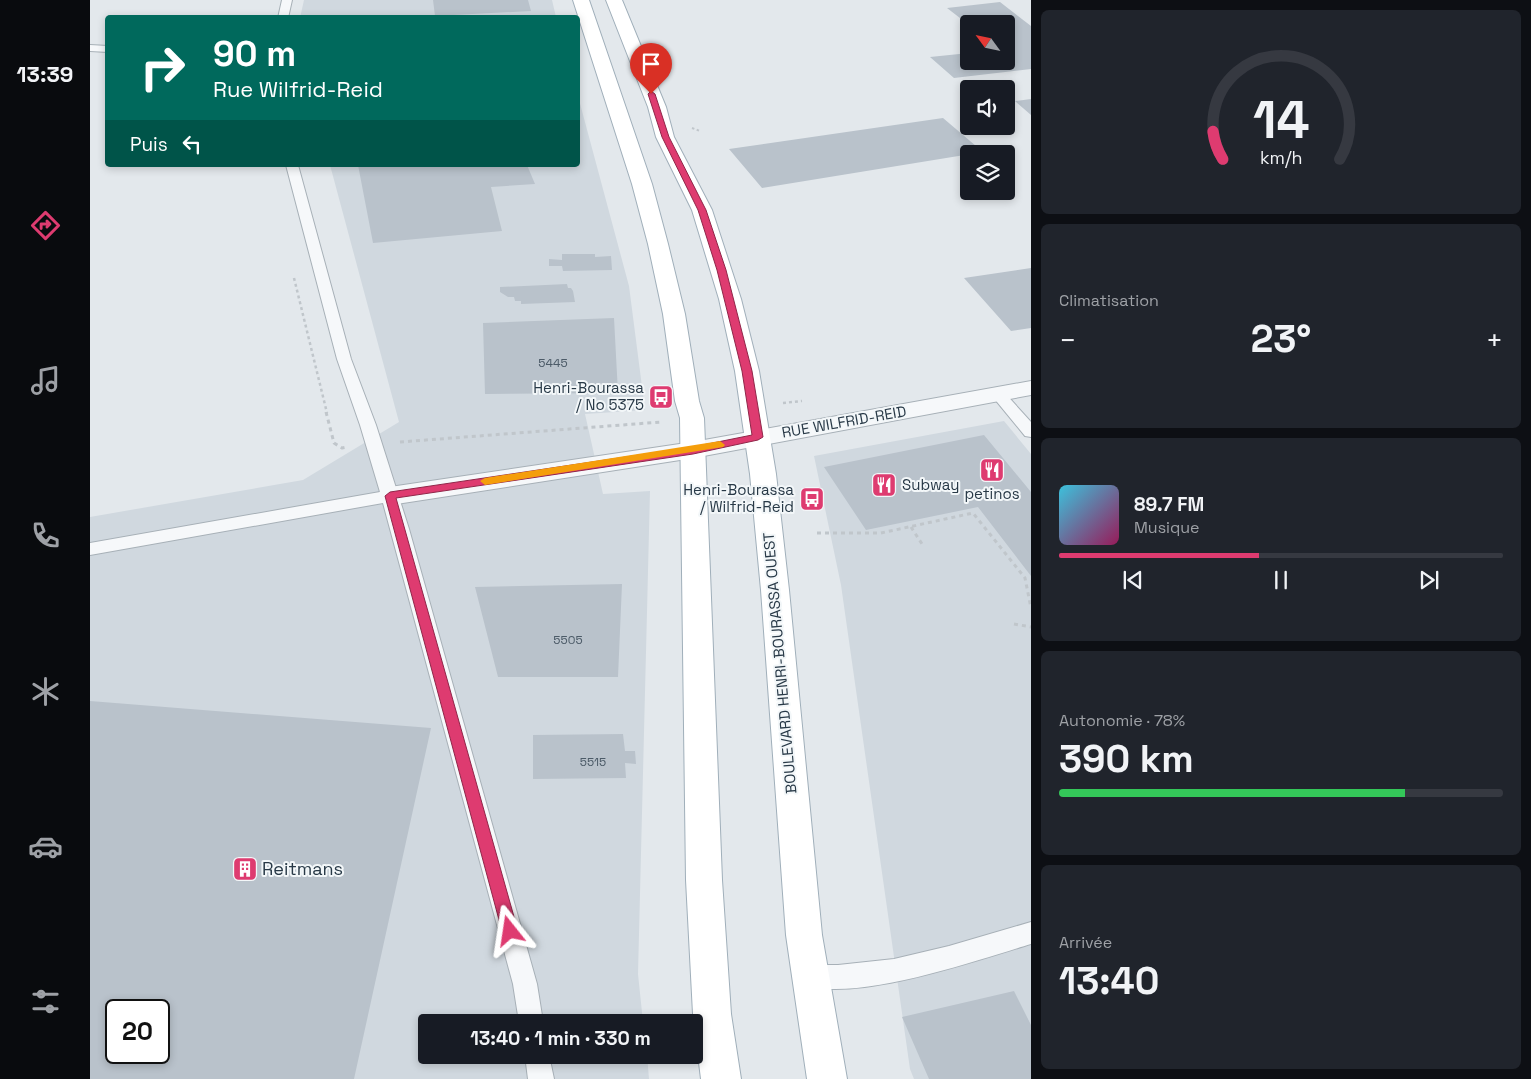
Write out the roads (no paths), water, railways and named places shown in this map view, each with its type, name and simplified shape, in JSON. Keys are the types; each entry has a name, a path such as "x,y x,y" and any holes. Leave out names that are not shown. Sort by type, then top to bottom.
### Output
{"main road":[{"path":"581,0 642,184 658,244 674,314 687,401 692,418 705,900 712,1014 721,1079"},
{"name":"BOULEVARD HENRI-BOURASSA OUEST","path":"614,0 657,107 665,137 702,210 712,238 739,334 758,437 775,590 797,869 810,976 828,1079"}],"street":[{"name":"RUE WILFRID-REID","path":"390,496 693,450 1031,388"}],"lane":[{"path":"284,15 287,0"},
{"path":"90,48 105,49"},
{"path":"293,167 344,359 390,496 525,984 530,1014"},
{"path":"998,394 1031,432"},
{"path":"90,549 390,496"},
{"path":"810,976 838,978 890,972 1031,933"},
{"path":"538,1064 541,1079"}],"place":[{"name":"Henri-Bourassa / No 5375","path":"661,397"},
{"name":"petinos","path":"992,470"},
{"name":"Subway","path":"884,485"},
{"name":"Henri-Bourassa / Wilfrid-Reid","path":"812,499"},
{"name":"Reitmans","path":"245,869"}]}
